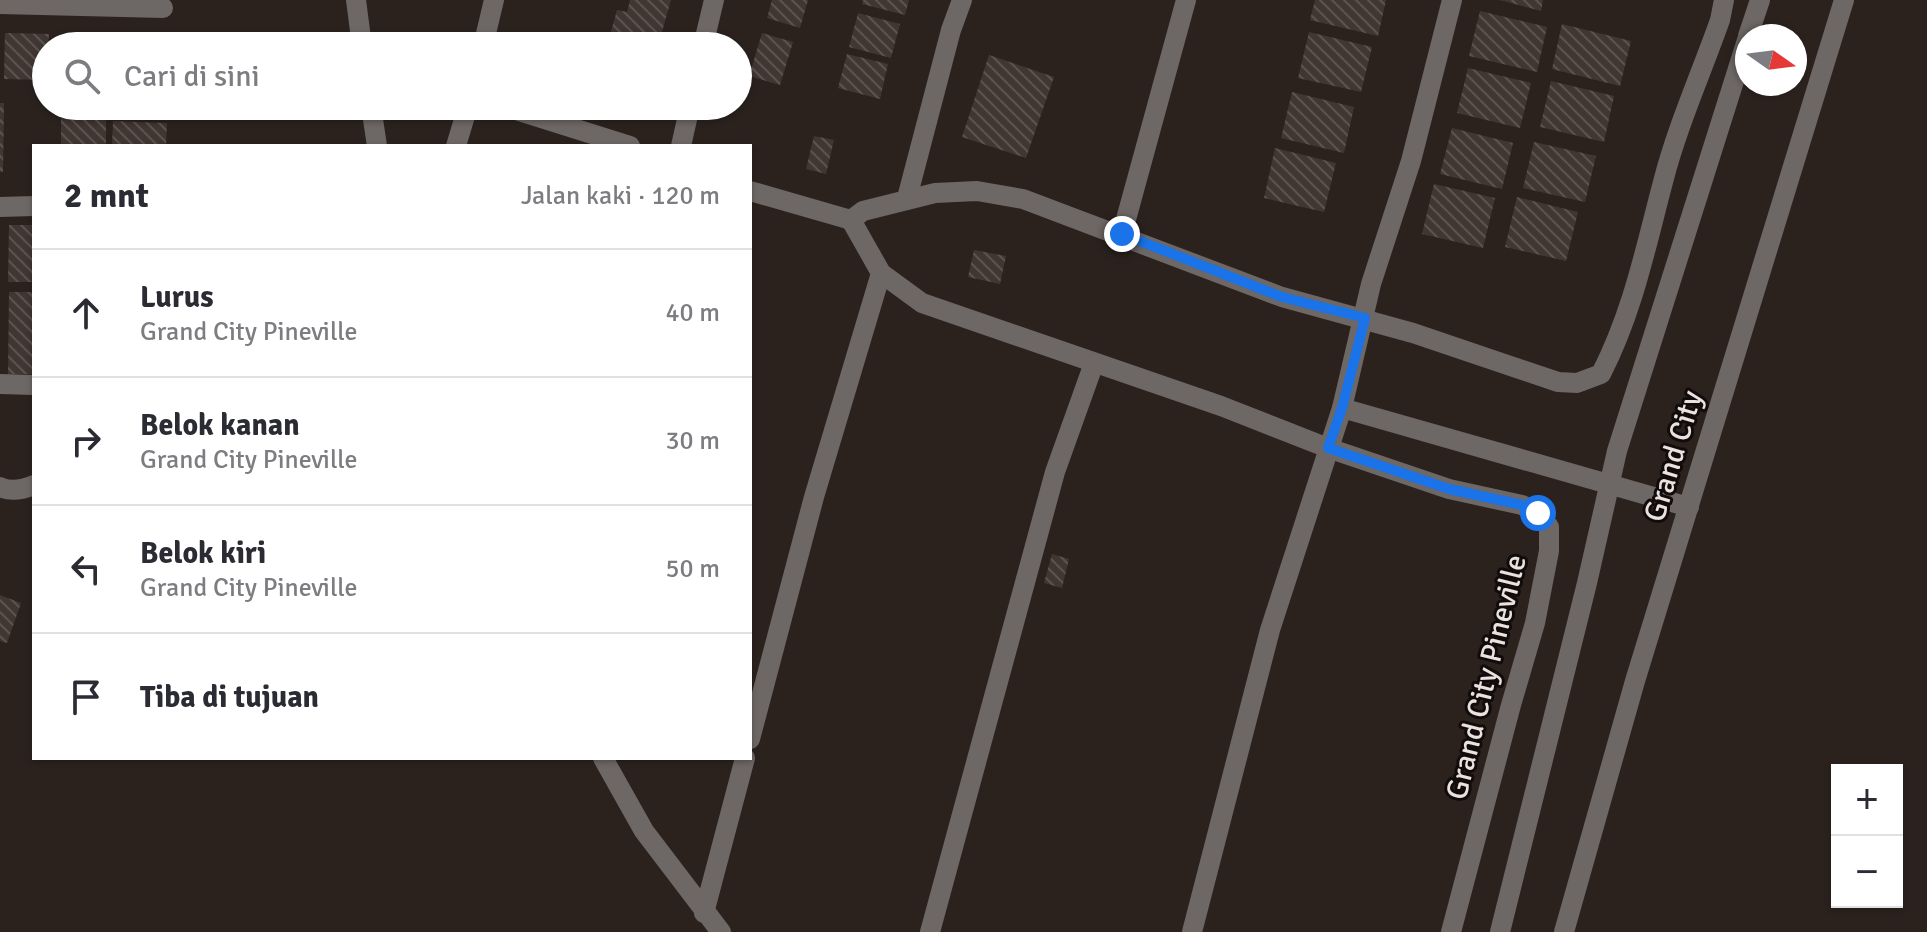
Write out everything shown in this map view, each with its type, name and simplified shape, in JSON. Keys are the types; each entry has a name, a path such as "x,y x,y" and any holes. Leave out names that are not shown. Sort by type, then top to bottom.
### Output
{"street":[{"path":"356,0 360,32"},
{"path":"486,32 494,0"},
{"path":"706,32 714,0"},
{"path":"907,198 951,30 962,0"},
{"path":"1122,234 1186,0"},
{"path":"1192,932 1270,630 1342,408 1371,284 1411,161 1452,0"},
{"path":"752,192 851,220 863,211 935,193 977,191 1023,199 1282,297 1365,318 1558,382 1577,383 1601,374 1619,338 1636,290 1663,180 1720,20 1724,0"},
{"name":"Grand City","path":"1752,24 1760,0"},
{"name":"Grand City","path":"1564,932 1635,681 1844,0"},
{"path":"0,4 163,8"},
{"name":"Grand City","path":"1500,932 1617,451 1735,79"},
{"path":"373,120 377,144"},
{"path":"457,144 464,120"},
{"path":"547,120 624,144"},
{"path":"681,144 687,120"},
{"path":"0,207 32,206"},
{"name":"Grand City Pineville","path":"851,220 881,273 922,303 1221,406 1328,448 1449,489 1522,505 1538,513 1549,527 1549,551 1535,623 1451,932"},
{"path":"752,731 814,497 881,273"},
{"path":"930,932 1055,472 1094,363"},
{"path":"0,384 32,385"},
{"path":"1342,408 1689,507"},
{"path":"0,487 7,490 32,486"},
{"path":"604,760 644,831 721,932"},
{"path":"704,913 744,760"}],"building":[{"path":"630,0 671,0 662,32 611,32 617,10 627,12"},
{"path":"772,0 808,0 800,28 767,18"},
{"path":"863,0 909,0 905,15 862,4"},
{"path":"1315,0 1386,0 1378,36 1310,20"},
{"path":"1500,0 1543,0 1541,11"},
{"path":"1480,11 1547,27 1537,72 1469,56"},
{"path":"858,13 900,24 891,58 849,47"},
{"path":"1562,24 1631,41 1620,86 1552,69"},
{"path":"1309,32 1372,47 1361,92 1298,78"},
{"path":"5,33 32,34 32,80 4,79"},
{"path":"762,33 793,42 780,85 752,77"},
{"path":"847,54 888,64 880,99 838,88"},
{"path":"989,55 1054,77 1026,158 962,137"},
{"path":"1468,68 1531,83 1520,128 1457,113"},
{"path":"1551,81 1614,96 1604,142 1540,127"},
{"path":"1292,92 1354,107 1344,153 1281,138"},
{"path":"0,103 4,103 3,172 0,172"},
{"path":"61,120 106,120 106,144 61,144"},
{"path":"113,121 167,123 166,144 112,144"},
{"path":"1452,128 1513,143 1502,189 1440,174"},
{"path":"814,136 834,140 826,174 806,169"},
{"path":"1534,142 1596,156 1585,202 1523,188"},
{"path":"1275,148 1336,163 1324,212 1264,198"},
{"path":"1434,184 1495,198 1483,248 1422,234"},
{"path":"1517,197 1578,212 1566,261 1505,247"},
{"path":"9,225 32,225 32,282 8,282"},
{"path":"974,250 1006,256 1000,284 968,277"},
{"path":"9,292 32,292 32,374 8,374"},
{"path":"1052,554 1069,559 1062,588 1044,583"},
{"path":"0,595 21,603 7,643 0,641"}],"route":[{"path":"1122,234 1282,297 1365,318 1342,408 1328,448 1449,489 1522,505 1538,513"}]}
